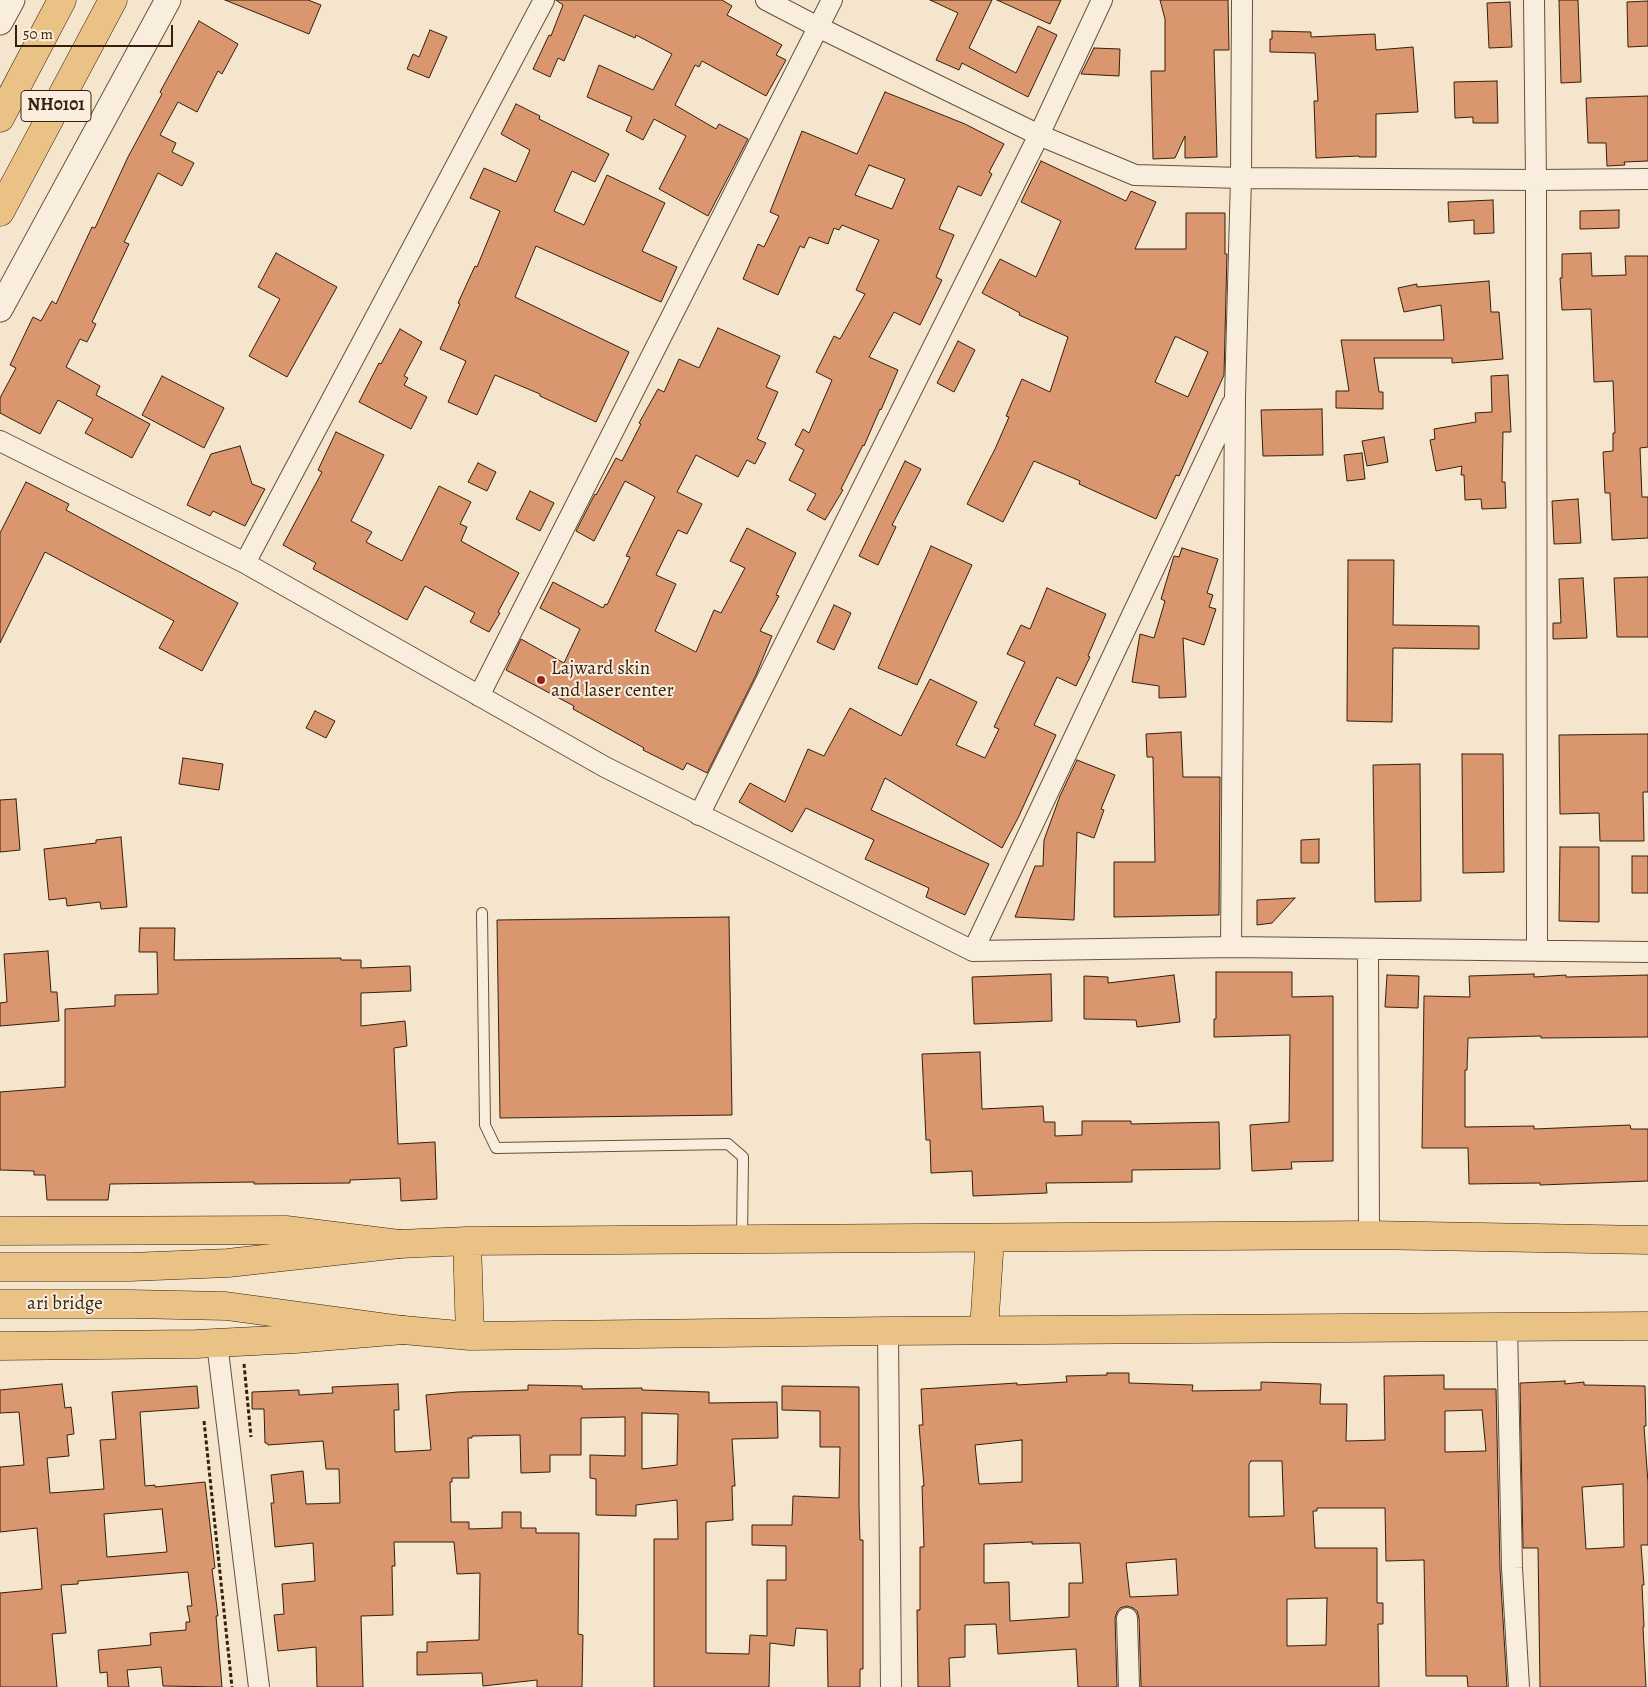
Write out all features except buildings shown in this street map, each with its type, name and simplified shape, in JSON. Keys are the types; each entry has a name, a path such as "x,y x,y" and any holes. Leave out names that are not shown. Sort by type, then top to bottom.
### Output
{"main road":[{"name":"NH0101","path":"0,118 62,0"},
{"name":"NH0101","path":"0,212 113,0"},
{"path":"0,1231 286,1230 399,1244"},
{"path":"0,1267 130,1267 228,1262 399,1244 468,1241 1368,1236 1648,1240"},
{"path":"984,1330 990,1238"},
{"path":"468,1241 470,1336"},
{"name":"ari bridge","path":"0,1304 226,1306 403,1330"},
{"path":"0,1346 217,1343 403,1330 470,1336 984,1330 1648,1326"}],"street":[{"path":"0,22 12,0"},
{"path":"0,309 168,0"},
{"path":"245,563 544,0"},
{"path":"766,0 1039,135 1135,175 1242,178 1648,179"},
{"path":"479,696 832,0"},
{"path":"699,815 1039,135 1102,0"},
{"path":"1231,947 1235,397 1242,178 1242,0"},
{"path":"1534,0 1537,951"},
{"path":"972,951 1235,397"},
{"path":"0,441 245,563 605,767 972,951 1231,947 1648,952"},
{"path":"1368,950 1368,1236"},
{"path":"1507,1326 1512,1568 1519,1687"},
{"path":"888,1331 891,1687"},
{"path":"217,1343 259,1687"},
{"path":"1127,1618 1129,1687"}],"lane":[{"path":"482,913 485,1124 496,1148 728,1144 743,1157 742,1239"}],"path":[{"path":"203,1412 232,1687"}],"place":[{"name":"Lajward skin and laser center","path":"541,680"}]}
